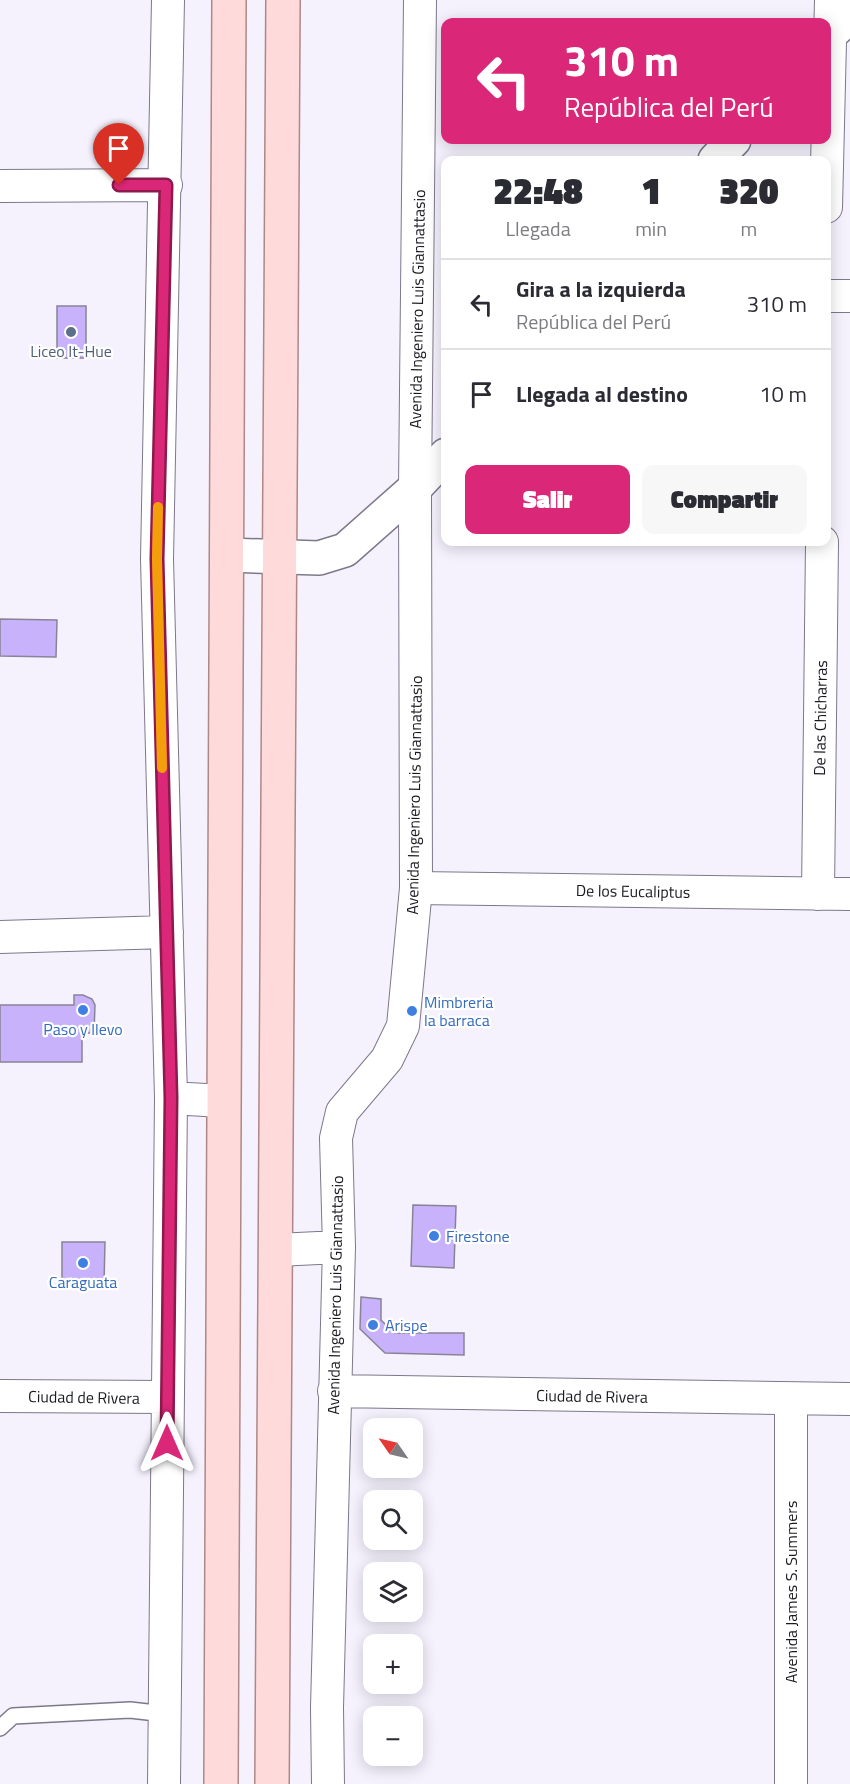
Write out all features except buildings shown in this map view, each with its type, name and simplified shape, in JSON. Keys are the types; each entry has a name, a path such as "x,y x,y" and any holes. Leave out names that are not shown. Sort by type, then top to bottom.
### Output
{"main road":[{"path":"221,1784 222,1101 229,0"},
{"path":"272,1784 283,0"}],"street":[{"path":"164,1784 171,1098 157,559 168,0"},
{"name":"Avenida Ingeniero Luis Giannattasio","path":"328,1784 327,1696 339,1247 336,1138 342,1112 387,1059 403,1026 416,888 416,488 420,0"},
{"path":"831,0 836,29 831,118"},
{"path":"719,156 730,144"},
{"path":"0,186 166,185"},
{"path":"831,296 850,296"},
{"path":"227,555 319,558 345,550 416,488 441,460"},
{"name":"De las Chicharras","path":"818,894 822,546"},
{"name":"De los Eucaliptus","path":"416,888 850,894"},
{"path":"0,937 167,932"},
{"path":"171,1098 222,1101"},
{"path":"277,1250 339,1247"},
{"name":"Ciudad de Rivera","path":"334,1391 850,1399"},
{"name":"Ciudad de Rivera","path":"0,1396 167,1397"},
{"name":"Avenida James S. Summers","path":"791,1399 791,1784"}],"lane":[{"path":"0,1728 13,1716 130,1710 165,1714"}],"slow traffic":[{"path":"158,507 162,768"}],"place":[{"name":"Liceo It-Hue","path":"71,332"},
{"name":"Paso y llevo","path":"83,1010"},
{"name":"Mimbreria la barraca","path":"412,1011"},
{"name":"Firestone","path":"434,1236"},
{"name":"Caraguata","path":"83,1263"},
{"name":"Arispe","path":"373,1325"}],"route":[{"path":"119,185 166,185 157,559 171,1098 167,1443"}]}
